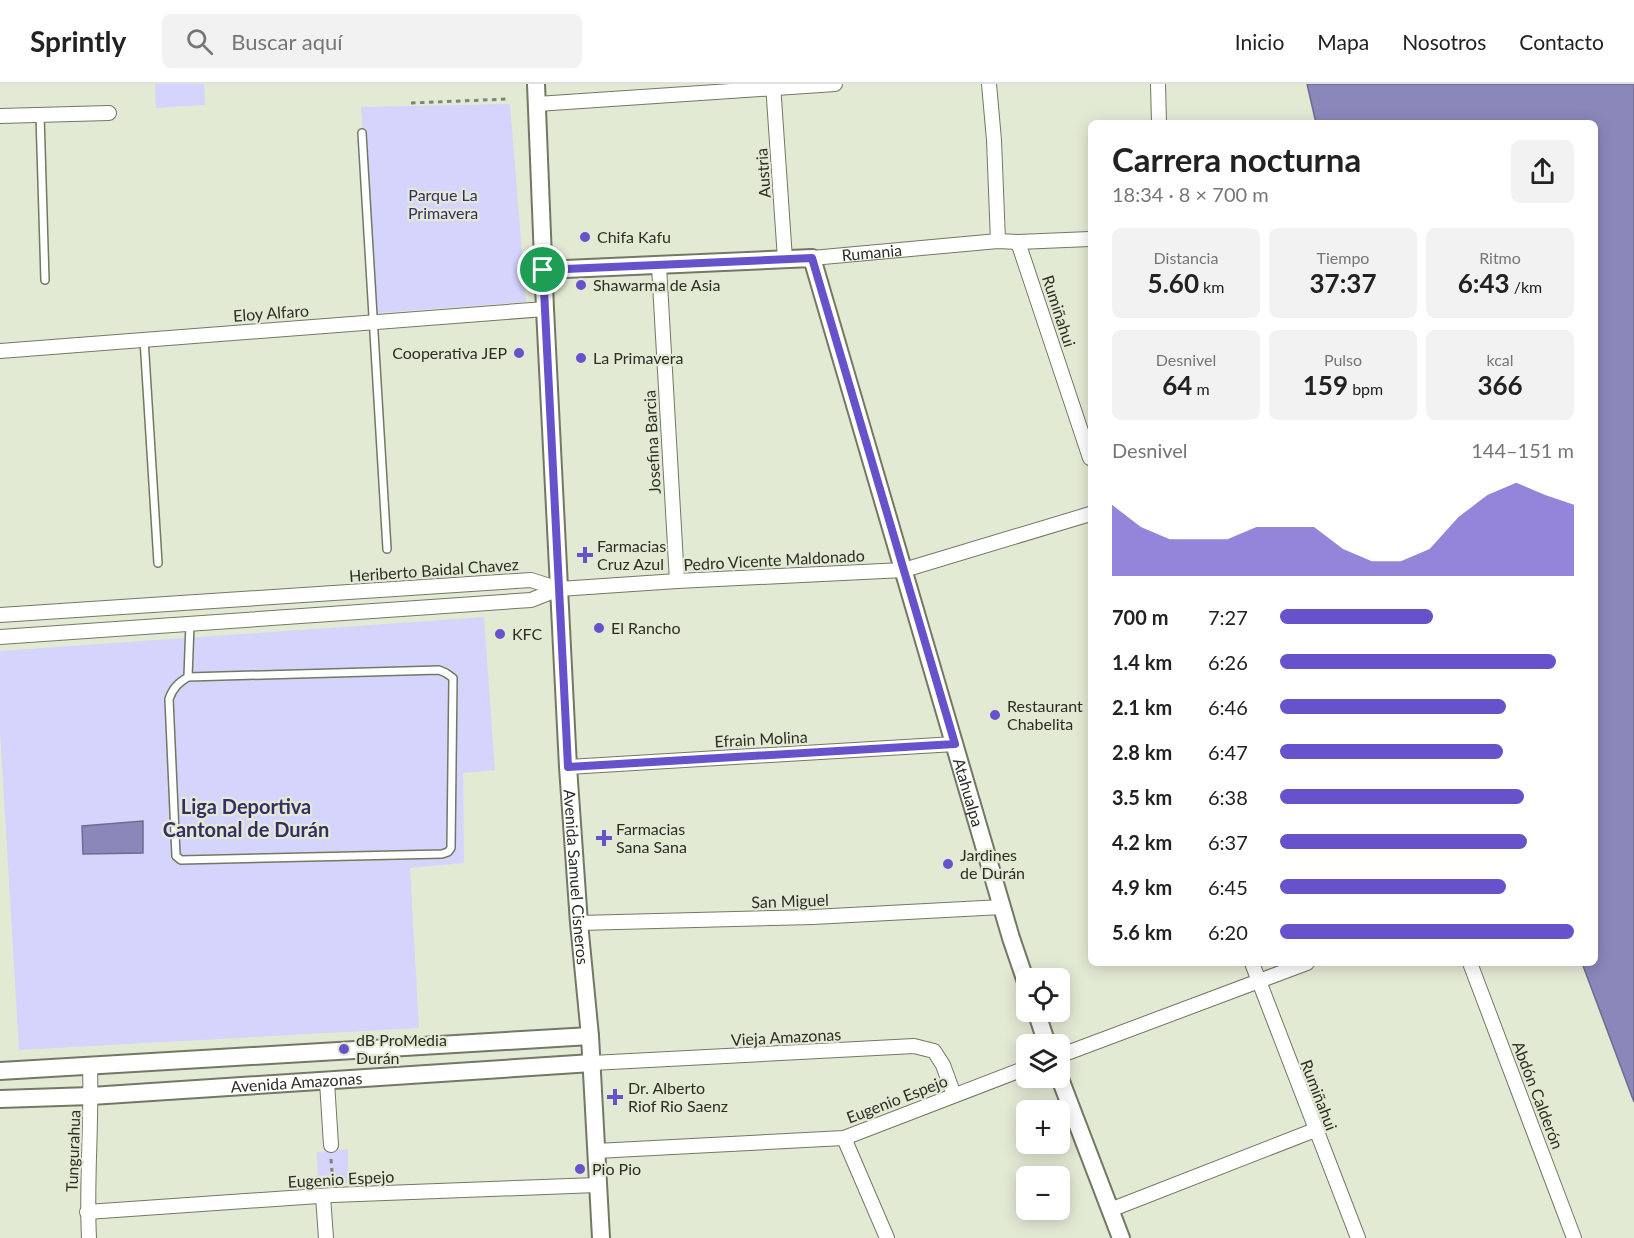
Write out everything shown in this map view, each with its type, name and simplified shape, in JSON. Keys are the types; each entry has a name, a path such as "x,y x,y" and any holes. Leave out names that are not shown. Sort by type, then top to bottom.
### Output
{"street":[{"name":"Avenida Samuel Cisneros","path":"536,84 544,309 568,767 592,1063 601,1238"},
{"path":"537,104 835,84"},
{"path":"988,84 994,140 998,241"},
{"path":"1158,84 1159,120"},
{"name":"Austria","path":"773,87 785,259"},
{"path":"0,116 109,113"},
{"name":"Rumania","path":"543,270 812,258 998,241 1088,239"},
{"name":"Rumiñahui","path":"1018,242 1088,452"},
{"name":"Atahualpa","path":"812,258 1022,968"},
{"name":"Josefina Barcia","path":"658,266 677,581"},
{"name":"Eloy Alfaro","path":"0,351 544,309"},
{"name":"Pedro Vicente Maldonado","path":"559,589 904,570 1088,515"},
{"name":"Heriberto Baidal Chavez","path":"0,615 531,580 559,589"},
{"path":"0,638 531,600 559,589"},
{"name":"Efrain Molina","path":"568,767 955,744"},
{"name":"San Miguel","path":"579,923 813,917 1002,907"},
{"name":"Rumiñahui","path":"1253,966 1358,1238"},
{"path":"1070,1052 1298,966"},
{"name":"Abdón Calderón","path":"1471,966 1575,1238"},
{"name":"Avenida Amazonas","path":"0,1071 590,1036"},
{"name":"Vieja Amazonas","path":"592,1063 914,1046 934,1051 943,1065 954,1095"},
{"name":"Avenida Amazonas","path":"0,1099 327,1082 592,1063"},
{"name":"Tungurahua","path":"89,1238 87,1212 90,1066"},
{"name":"Eugenio Espejo","path":"596,1151 844,1138 1016,1072"},
{"path":"327,1082 331,1146"},
{"path":"1064,1088 1121,1238"},
{"path":"1110,1210 1315,1130"},
{"path":"844,1138 887,1238"},
{"name":"Eugenio Espejo","path":"87,1212 328,1196 597,1185"},
{"path":"326,1238 328,1196"}],"lane":[{"path":"40,115 45,280"},
{"path":"362,134 387,549"},
{"path":"144,339 158,563"},
{"path":"188,677 190,624"},
{"path":"438,670 446,673 453,678 452,848 442,854 181,860 176,856 174,846 169,699 178,684 188,677 438,670"}],"path":[{"path":"411,103 507,99"},
{"path":"328,1196 331,1146"}],"green space":[{"path":"155,84 204,84 205,105 156,108"},
{"name":"Parque La Primavera","path":"510,104 526,302 377,313 361,107"},
{"name":"Liga Deportiva Cantonal de Durán","path":"484,617 495,770 463,773 464,863 410,868 419,1028 19,1050 0,732 0,651"},
{"path":"348,1149 348,1183 318,1185 317,1152"}],"shaded area":[{"path":"1307,84 1634,84 1634,1102 1583,966 1598,966 1598,120 1315,120"},
{"path":"143,821 143,853 83,854 82,826"}],"place":[{"name":"Chifa Kafu","path":"585,237"},
{"name":"Shawarma de Asia","path":"581,285"},
{"name":"Cooperativa JEP","path":"519,353"},
{"name":"La Primavera","path":"581,358"},
{"name":"Farmacias Cruz Azul","path":"585,555"},
{"name":"El Rancho","path":"599,628"},
{"name":"KFC","path":"500,634"},
{"name":"Restaurant Chabelita","path":"995,715"},
{"name":"Farmacias Sana Sana","path":"604,838"},
{"name":"Jardines de Durán","path":"948,864"},
{"name":"dB ProMedia Durán","path":"344,1049"},
{"name":"Dr. Alberto Riof Rio Saenz","path":"615,1097"},
{"name":"Pio Pio","path":"580,1169"}],"district":[{"name":"Liga Deportiva Cantonal de Durán","path":"246,818"}],"route":[{"path":"812,258 955,744 568,767 543,270 812,258"}]}
